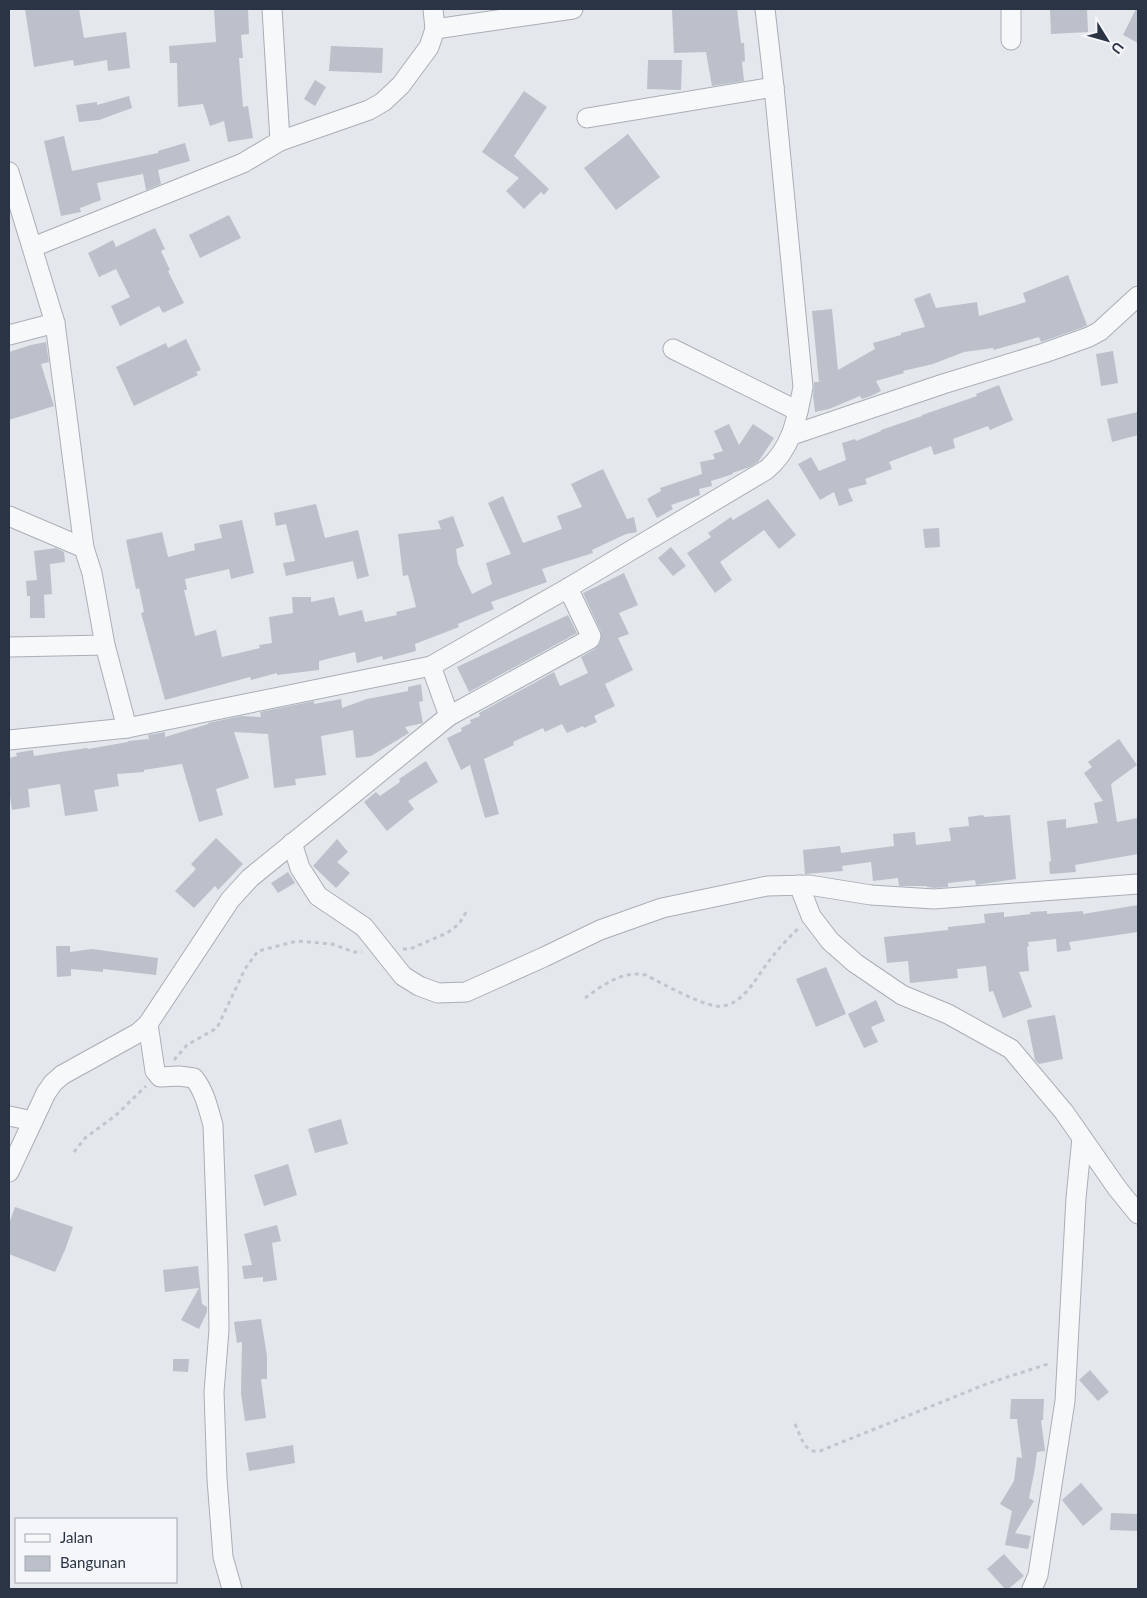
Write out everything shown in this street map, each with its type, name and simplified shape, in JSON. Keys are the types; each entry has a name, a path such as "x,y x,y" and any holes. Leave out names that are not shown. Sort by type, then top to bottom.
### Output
{"street":[{"path":"272,9 280,141"},
{"path":"33,247 243,163 280,141 369,110 384,102 401,85 429,47 435,29 434,9"},
{"path":"435,29 573,9"},
{"path":"9,740 127,728 431,666 568,588 766,470 776,462 785,450 792,435 802,387 765,9"},
{"path":"1011,9 1011,40"},
{"path":"587,118 774,87"},
{"path":"9,172 55,323 84,548 92,573 105,645 127,728"},
{"path":"792,435 943,384 1089,338 1138,296"},
{"path":"9,335 55,323"},
{"path":"673,349 798,411"},
{"path":"9,516 84,548"},
{"path":"9,1172 46,1092 53,1083 62,1075 138,1033 148,1024 230,900 250,878 449,716 590,640 591,636 568,588"},
{"path":"9,647 105,645"},
{"path":"431,666 449,716"},
{"path":"292,843 300,868 315,892 323,900 364,927 403,976 418,986 438,992 457,993 466,992 600,930 662,908 767,886 809,885 871,895 934,900 1138,884"},
{"path":"799,885 811,916 830,941 855,963 902,995 948,1014 1011,1049 1046,1089 1117,1188 1138,1214"},
{"path":"148,1024 153,1064 158,1075 166,1078 187,1076 194,1078 201,1087 208,1104 213,1125 219,1330 214,1392 216,1479 223,1557 232,1589"},
{"path":"9,1116 33,1121"},
{"path":"1032,1589 1038,1575 1065,1401 1076,1198 1082,1138"}],"path":[{"path":"74,1152 85,1138 115,1116 170,1065 188,1045 218,1028 245,969 258,951 297,941 332,944 354,952 368,952 381,949 410,949 447,933 459,924 468,909"},
{"path":"585,998 603,985 637,973 646,975 702,1001 718,1006 732,1003 746,993 769,960 811,916"},
{"path":"795,1424 806,1447 812,1452 820,1451 989,1383 1068,1357"}],"building":[{"path":"25,9 79,9 84,38 126,32 130,68 108,71 107,60 74,66 73,60 34,67"},
{"path":"214,9 248,9 249,34 241,35 243,58 239,58 243,107 248,106 253,138 228,142 224,121 210,126 203,104 178,107 177,63 170,63 169,46 216,42"},
{"path":"672,9 737,9 741,43 744,43 745,61 742,62 744,81 712,86 706,52 674,53"},
{"path":"1050,9 1087,9 1088,32 1051,34"},
{"path":"1136,9 1138,9 1138,43 1123,35"},
{"path":"331,46 383,48 382,73 329,71"},
{"path":"648,60 682,60 681,90 647,89"},
{"path":"315,80 326,87 315,106 304,99"},
{"path":"524,91 547,107 514,156 549,189 544,195 541,192 524,209 506,191 519,178 482,152"},
{"path":"129,96 132,108 99,120 79,122 76,105 97,102 97,105"},
{"path":"628,134 660,177 616,210 584,168"},
{"path":"64,136 72,171 158,153 158,151 185,143 190,161 158,170 161,184 146,190 143,174 97,183 101,200 80,208 81,212 61,216 44,141"},
{"path":"229,215 241,238 200,258 189,235"},
{"path":"155,228 165,249 161,251 170,270 168,271 184,303 163,313 159,306 120,326 111,306 130,297 116,269 99,277 88,253 113,240 116,247"},
{"path":"1068,275 1087,325 1084,327 1041,342 1039,337 994,350 993,348 964,352 933,364 903,371 904,373 876,381 881,391 871,396 862,399 860,396 829,409 815,412 814,382 819,382 812,311 832,309 838,370 875,349 873,343 925,327 914,299 930,293 936,308 977,302 979,316 1026,302 1023,293"},
{"path":"186,339 201,370 196,372 198,375 134,406 116,367 166,343 168,348"},
{"path":"46,342 49,362 41,364 54,406 9,420 9,352"},
{"path":"1113,351 1118,383 1101,386 1096,354"},
{"path":"999,385 1013,420 990,430 988,426 953,439 955,448 934,455 931,446 889,462 892,469 865,479 867,484 848,489 853,501 839,506 834,492 820,500 798,464 811,457 819,471 846,460 842,443 855,439 856,441 881,430 977,396 976,394"},
{"path":"1138,412 1138,435 1112,442 1107,419"},
{"path":"729,424 739,445 753,424 774,438 758,462 733,474 711,481 712,486 699,489 700,495 671,505 673,509 657,518 647,499 661,491 660,488 702,474 700,462 715,459 713,454 723,451 714,431"},
{"path":"603,469 627,519 634,517 637,532 626,534 592,550 593,553 542,569 547,582 491,602 494,609 458,624 459,627 415,644 416,651 383,660 382,656 357,663 355,652 319,661 319,670 277,675 277,673 251,680 250,677 165,700 141,613 144,612 139,588 136,589 126,540 162,532 168,557 195,550 194,544 222,538 219,525 242,520 254,573 231,579 229,569 185,579 187,590 184,590 195,636 216,630 222,657 260,648 259,645 272,643 269,617 293,613 292,597 311,597 311,602 334,597 339,616 362,610 365,622 397,615 396,612 416,607 408,575 403,576 398,534 441,529 438,521 453,516 464,546 456,549 458,564 472,594 492,584 486,563 511,554 488,503 503,496 523,543 562,529 557,516 582,507 571,484"},
{"path":"768,499 796,535 779,549 764,530 720,562 732,580 715,593 687,553 711,537 708,533 731,517 733,520"},
{"path":"316,504 325,538 358,530 369,576 357,579 353,561 286,576 283,563 295,561 286,524 276,526 274,513"},
{"path":"939,528 940,547 925,548 923,529"},
{"path":"671,547 686,566 673,576 658,558"},
{"path":"56,548 64,552 65,562 50,564 52,594 44,595 45,618 30,618 30,596 27,596 26,581 37,580 34,551"},
{"path":"624,573 638,605 619,613 629,634 618,638 633,670 605,684 615,706 594,716 597,722 584,728 583,726 567,733 562,724 545,732 543,728 513,742 514,745 484,759 499,814 485,818 470,765 461,770 447,738 462,731 461,728 471,723 470,720 480,716 479,713 554,672 560,686 588,673 581,657 595,649 600,643 601,632 583,593"},
{"path":"568,615 577,633 469,692 457,667"},
{"path":"421,684 423,701 419,702 423,723 405,727 409,733 371,756 356,758 353,730 321,736 326,775 295,779 296,785 274,788 268,734 234,732 249,778 216,789 223,815 199,822 182,764 144,770 144,772 117,774 119,786 94,790 98,811 65,816 60,784 28,789 30,807 12,810 9,790 9,758 17,756 16,753 33,750 34,756 88,749 149,739 148,735 165,732 165,737 208,723 241,716 261,717 260,712 314,701 314,704 341,699 342,708 367,699 408,691 408,687"},
{"path":"1119,739 1137,765 1111,784 1117,822 1138,818 1138,854 1075,865 1076,872 1050,874 1049,862 1051,861 1047,821 1066,819 1066,828 1098,823 1094,803 1103,801 1084,773 1092,767 1088,762"},
{"path":"426,761 438,782 408,801 414,809 387,831 364,802 376,792 380,796 400,782 399,779"},
{"path":"983,815 984,817 1010,815 1016,879 976,885 975,880 948,883 948,887 934,888 926,886 899,886 898,878 873,881 871,862 842,866 843,871 805,874 803,850 840,846 841,853 894,846 893,834 915,832 916,845 951,841 949,828 969,826 968,817"},
{"path":"216,838 243,864 218,890 215,886 194,908 175,891 196,869 191,864"},
{"path":"337,839 348,852 337,862 350,873 336,888 313,866"},
{"path":"288,872 295,883 278,893 271,883"},
{"path":"1138,905 1138,932 1069,942 1071,950 1057,952 1056,939 1028,942 1029,971 1019,972 1032,1007 1003,1018 993,991 989,992 986,966 957,969 958,978 910,983 908,961 887,963 884,937 948,930 948,927 985,923 984,914 1004,912 1004,917 1031,914 1030,912 1047,911 1047,914 1083,911 1083,914"},
{"path":"56,946 70,946 70,952 92,949 158,958 156,975 103,969 103,972 71,969 71,976 57,977"},
{"path":"826,967 846,1014 816,1027 796,979"},
{"path":"876,1000 885,1021 871,1027 878,1042 864,1048 848,1014"},
{"path":"1055,1015 1063,1059 1039,1064 1035,1060 1027,1020"},
{"path":"341,1119 348,1144 315,1153 308,1129"},
{"path":"288,1164 297,1195 264,1206 254,1175"},
{"path":"15,1207 73,1227 55,1272 9,1254 9,1224"},
{"path":"277,1225 281,1241 272,1243 277,1280 263,1282 263,1277 244,1279 242,1266 252,1265 244,1234"},
{"path":"198,1266 202,1304 207,1307 207,1312 199,1329 181,1320 199,1288 165,1292 163,1270"},
{"path":"261,1319 267,1356 267,1379 261,1379 266,1418 245,1421 241,1393 242,1342 237,1343 234,1322"},
{"path":"173,1359 189,1359 188,1372 173,1371"},
{"path":"1090,1370 1109,1392 1098,1401 1079,1380"},
{"path":"1011,1399 1044,1399 1043,1420 1041,1420 1045,1451 1037,1452 1029,1498 1034,1501 1015,1533 1031,1536 1028,1549 1005,1545 1012,1511 1000,1504 1014,1481 1017,1457 1022,1458 1017,1419 1010,1419"},
{"path":"293,1445 295,1463 249,1471 246,1453"},
{"path":"1081,1483 1103,1509 1083,1526 1062,1500"},
{"path":"1111,1513 1138,1514 1138,1531 1110,1530"},
{"path":"1004,1554 1024,1576 1008,1589 1005,1589 987,1569"}]}
